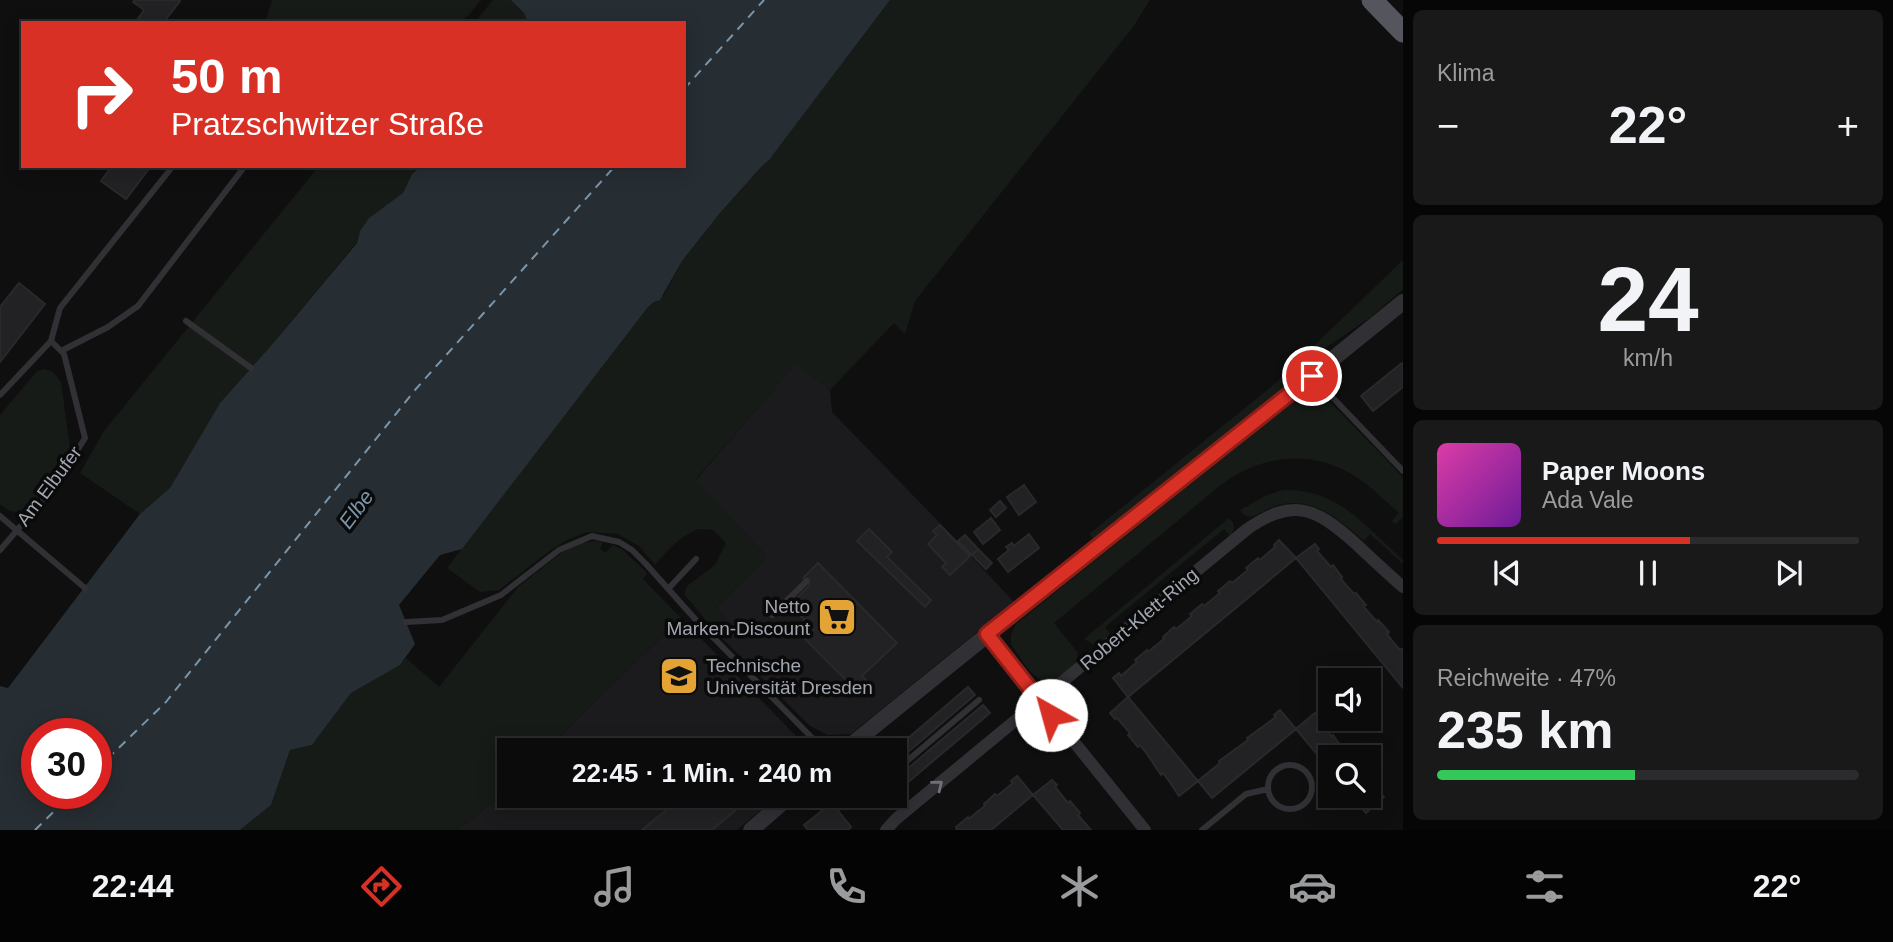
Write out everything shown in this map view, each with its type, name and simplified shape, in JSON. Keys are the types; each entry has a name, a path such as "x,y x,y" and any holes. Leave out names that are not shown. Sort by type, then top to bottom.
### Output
{"highway":[{"path":"1372,0 1403,32"}],"street":[{"path":"860,738 1403,302"},
{"name":"Robert-Klett-Ring","path":"887,830 896,819 1265,516 1284,511 1317,514 1342,531 1403,587"},
{"path":"987,634 1145,830"},
{"path":"751,830 776,808"}],"lane":[{"path":"0,395 51,341 60,308 171,168"},
{"path":"61,351 108,327 138,306 243,168"},
{"path":"186,321 251,368"},
{"name":"Am Elbufer","path":"0,550 54,486 85,438 64,354 51,341"},
{"path":"1312,376 1403,471"},
{"path":"0,516 85,588"},
{"path":"406,622 442,620 501,595 559,550 592,536 620,542 646,564 812,738"},
{"path":"668,589 696,559"},
{"path":"772,615 807,581"},
{"path":"907,761 979,700"},
{"path":"1288,765 1301,768 1312,784 1306,802 1289,809 1278,805 1268,789 1271,776 1281,767 1288,765"},
{"path":"1202,830 1246,794 1268,789"}],"shaded area":[{"path":"272,0 481,0 461,21 266,21"},
{"path":"493,0 511,0 524,13 527,21 476,21"},
{"path":"890,0 1150,0 1133,27 915,301 905,334 894,323 830,390 796,364 695,480 767,557 716,607 726,618 713,629 684,594 687,586 715,565 726,543 713,530 700,529 684,536 655,565 639,546 618,534 587,532 551,550 499,590 480,592 447,568 648,307 664,295 682,261 720,213 769,160"},
{"path":"317,168 420,168 412,174 403,193 369,218 360,231 357,242 220,403 170,488 140,514 80,473 104,431"},
{"path":"1403,260 1403,289 1371,317 1328,346 1304,373 1094,540 1089,534 1271,387"},
{"path":"796,363 830,390 832,412 1014,602 851,734 828,735 810,726 713,629 726,618 716,607 767,557 695,481"},
{"path":"45,369 53,372 61,382 70,448 57,475 43,494 27,508 12,511 0,504 0,415 37,371"},
{"path":"1320,394 1328,400 1403,477 1403,517 1395,524 1392,521 1399,513 1365,483 1336,466 1319,461 1285,459 1252,467 1221,485 1054,623 1078,653 1077,659 1072,667 1053,681 1046,681 1034,675 1012,646 1012,634 1017,623 1302,395"},
{"path":"1283,490 1320,495 1335,502 1363,522 1403,560 1403,564 1370,534 1364,541 1334,517 1313,506 1288,503 1250,517 1240,510 1265,496"},
{"path":"1229,518 1234,529 1230,536 1224,529 1105,627 1111,635 1102,643 1094,645 1084,639"},
{"path":"603,542 600,549 605,553 613,545 623,550 647,573 643,579 681,618 558,738 497,738 497,799 457,830 240,830 271,805 290,750 312,745 351,693 400,665 406,658 439,687 518,587 561,553 582,543"},
{"name":"Technische Universität Dresden","path":"681,618 798,738 558,738"},
{"path":"497,799 497,808 763,808 737,830 457,830"}],"water":[{"name":"Elbe","path":"511,0 890,0 769,160 720,213 682,261 660,300 648,307 462,549 440,555 399,605 415,644 400,665 351,693 312,745 290,750 271,805 240,830 0,830 0,686 8,688 140,514 170,488 220,403 357,243 360,231 369,218 403,193 412,174 420,168 686,168 686,21 527,21 524,13"}],"building":[{"path":"180,1 165,21 136,21 144,10 133,2"},
{"path":"111,168 149,168 126,199 101,181"},
{"path":"19,283 45,304 0,362 0,307"},
{"path":"1402,363 1403,387 1373,411 1361,396"},
{"path":"1024,485 1036,502 1019,515 1007,497"},
{"path":"1000,501 1006,508 996,517 990,510"},
{"path":"991,518 1000,530 983,544 974,532"},
{"path":"940,525 970,556 950,575 942,567 946,563 928,544 937,535 933,531"},
{"path":"869,529 892,552 887,557 931,600 925,607 857,541"},
{"path":"1029,534 1039,548 1008,572 998,559 1009,550 1006,547 1012,543 1014,546"},
{"path":"965,535 978,549 972,555 958,541"},
{"path":"1279,540 1296,558 1128,697 1113,678 1119,673 1121,676 1137,662 1135,660 1164,639 1174,627 1176,629 1185,622 1202,604 1204,606 1220,593 1218,591 1230,581 1232,583 1248,570 1246,568 1258,558 1260,560"},
{"path":"1315,544 1319,549 1317,551 1331,567 1333,565 1342,577 1340,578 1366,605 1363,606 1389,632 1387,634 1400,650 1403,650 1403,688 1296,558"},
{"path":"978,549 992,563 986,569 972,555"},
{"name":"Netto Marken-Discount","path":"818,563 897,643 862,676 867,681 857,691 805,639 814,630 790,605 810,585 803,578"},
{"path":"968,687 975,695 907,753 907,739"},
{"path":"1128,697 1198,781 1179,796 1140,745 1138,747 1128,735 1130,733 1110,713"},
{"path":"983,705 990,713 907,783 907,769"},
{"path":"1280,710 1296,729 1212,798 1198,781 1220,763 1219,761 1248,740 1247,738 1276,717 1274,715"},
{"path":"1315,713 1318,717 1318,731 1327,731 1340,745 1318,745 1318,756 1296,729"},
{"path":"1017,776 1033,795 991,830 956,830 956,827 985,806 995,794 997,796 1013,783 1011,781"},
{"path":"1052,780 1091,830 1063,830 1033,795"},
{"path":"669,808 738,808 712,830 642,830"},
{"path":"826,808 836,808 851,827 848,830 808,830 804,825"}],"ferry route":[{"path":"686,87 764,0"},
{"path":"112,754 166,702 415,390 613,168"},
{"path":"35,830 57,809"}],"place":[{"name":"Netto Marken-Discount","path":"837,617"},
{"name":"Technische Universität Dresden","path":"679,676"}],"route":[{"path":"1051,715 987,634 1312,376"}]}
